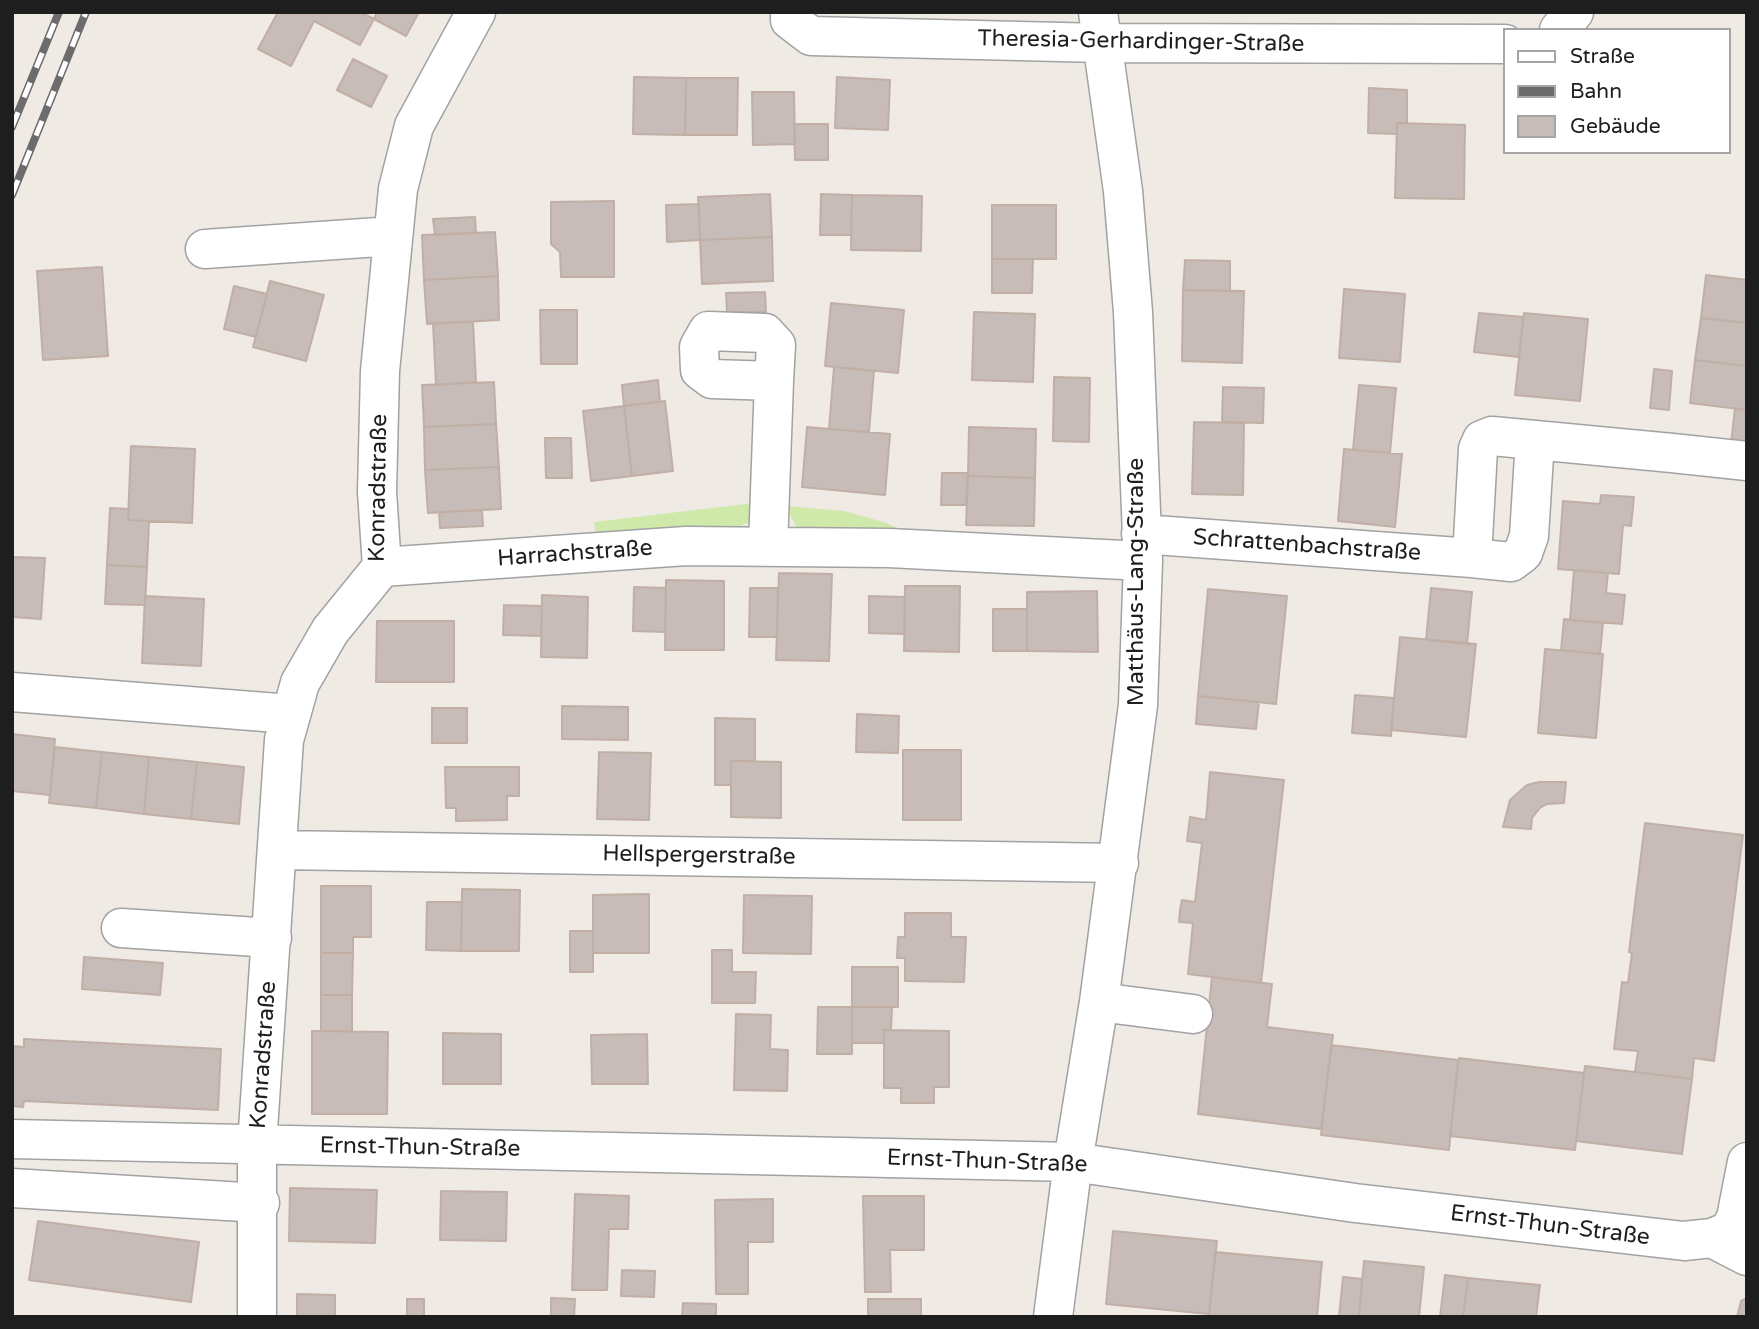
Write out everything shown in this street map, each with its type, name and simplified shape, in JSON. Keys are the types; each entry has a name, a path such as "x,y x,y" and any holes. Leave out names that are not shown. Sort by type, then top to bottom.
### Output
{"street":[{"name":"Konradstraße","path":"257,1317 260,1203 257,1145 279,850 284,740 300,683 330,631 382,568 377,492 380,385 398,189 414,126 476,12"},
{"name":"Theresia-Gerhardinger-Straße","path":"790,12 790,20 811,36 1100,28 1261,28 1504,44"},
{"path":"1561,28 1574,12"},
{"name":"Matthäus-Lang-Straße","path":"1053,1317 1073,1162 1100,1002 1138,705 1142,547 1133,312 1123,191 1100,28"},
{"path":"205,249 393,236"},
{"path":"768,547 775,381"},
{"path":"1472,558 1477,461 1482,440 1492,436 1747,461"},
{"name":"Schrattenbachstraße","path":"1142,547 1472,558 1511,562 1522,553 1529,536 1535,440"},
{"name":"Harrachstraße","path":"382,568 686,546 1142,547"},
{"path":"12,692 290,714"},
{"name":"Hellspergerstraße","path":"279,850 1119,863"},
{"path":"121,928 272,938"},
{"path":"1100,1002 1193,1014"},
{"name":"Konradstraße","path":"12,1139 257,1145"},
{"name":"Ernst-Thun-Straße","path":"257,1145 1073,1162 1355,1203 1684,1241 1729,1242"},
{"path":"1729,1242 1747,1162"},
{"path":"12,1188 260,1203"}],"green space":[{"path":"754,503 749,522 737,528 596,534 594,522"},
{"path":"785,506 844,511 887,523 919,539 797,528"}],"building":[{"path":"278,12 360,12 374,19 360,45 314,21 291,66 258,49"},
{"path":"377,12 419,12 406,36 374,19"},
{"path":"353,59 387,76 371,107 337,90"},
{"path":"634,77 686,78 685,135 633,134"},
{"path":"837,77 890,80 888,130 835,128"},
{"path":"686,78 738,78 737,135 685,135"},
{"path":"1369,88 1407,90 1407,123 1397,123 1397,134 1368,133"},
{"path":"752,92 794,92 795,144 753,145"},
{"path":"1397,123 1465,125 1464,199 1395,198"},
{"path":"794,124 828,124 828,160 795,160"},
{"path":"770,194 772,237 700,240 698,197"},
{"path":"821,194 852,195 851,235 820,235"},
{"path":"852,195 922,196 921,251 851,250"},
{"path":"614,201 614,277 561,277 560,252 551,244 551,202"},
{"path":"699,204 700,240 667,242 666,205"},
{"path":"992,205 1056,205 1056,259 992,259"},
{"path":"475,217 476,233 435,235 433,219"},
{"path":"495,232 498,276 424,280 422,235"},
{"path":"772,237 773,281 702,284 700,240"},
{"path":"992,259 1033,259 1032,293 992,293"},
{"path":"1185,260 1230,261 1230,291 1183,290"},
{"path":"102,267 108,356 43,360 37,271"},
{"path":"1706,275 1747,280 1747,323 1701,318"},
{"path":"498,276 499,320 427,324 424,280"},
{"path":"270,281 324,295 306,361 253,347"},
{"path":"234,286 267,294 256,337 224,329"},
{"path":"1344,289 1405,294 1400,362 1339,358"},
{"path":"1183,290 1244,291 1242,363 1182,361"},
{"path":"765,292 766,312 727,312 726,293"},
{"path":"831,303 904,310 898,373 825,366"},
{"path":"540,310 577,310 577,364 541,364"},
{"path":"974,312 1035,314 1033,382 972,380"},
{"path":"1479,313 1523,317 1519,357 1474,352"},
{"path":"1524,313 1588,319 1580,401 1515,395"},
{"path":"1701,318 1747,323 1747,366 1695,360"},
{"path":"473,322 476,382 436,385 433,323"},
{"path":"1695,360 1747,366 1747,410 1690,403"},
{"path":"834,367 874,371 869,432 829,429"},
{"path":"1654,369 1672,371 1669,410 1650,408"},
{"path":"1054,377 1090,378 1089,442 1053,441"},
{"path":"658,380 660,402 624,406 622,385"},
{"path":"494,382 496,424 424,427 422,385"},
{"path":"1359,385 1396,388 1390,453 1353,450"},
{"path":"1223,387 1264,388 1263,423 1222,422"},
{"path":"665,401 673,471 632,476 624,406"},
{"path":"624,406 632,476 591,481 583,411"},
{"path":"1735,408 1747,410 1747,446 1731,444"},
{"path":"1194,422 1244,423 1243,495 1192,494"},
{"path":"496,424 499,467 425,470 424,427"},
{"path":"807,427 890,434 885,495 802,487"},
{"path":"969,427 1036,429 1035,478 968,476"},
{"path":"545,438 571,438 572,478 546,478"},
{"path":"131,446 195,449 192,523 128,520"},
{"path":"1344,449 1402,454 1395,527 1338,521"},
{"path":"499,467 501,509 428,513 425,470"},
{"path":"942,473 968,473 966,505 941,505"},
{"path":"968,476 1035,478 1034,526 966,525"},
{"path":"1601,495 1634,497 1631,526 1623,525 1619,574 1558,569 1563,501 1600,504"},
{"path":"110,508 129,509 128,520 149,521 147,567 107,565"},
{"path":"482,510 483,526 440,528 439,512"},
{"path":"12,557 45,558 41,619 12,617"},
{"path":"107,565 147,567 145,605 105,604"},
{"path":"1574,570 1608,573 1606,593 1625,595 1622,624 1570,620"},
{"path":"779,573 832,574 829,661 776,660"},
{"path":"666,580 724,581 724,650 665,650"},
{"path":"905,586 960,586 959,652 904,651"},
{"path":"634,587 666,588 665,632 633,631"},
{"path":"750,588 778,588 777,637 749,637"},
{"path":"1431,588 1472,592 1467,644 1426,640"},
{"path":"1208,589 1287,596 1276,704 1198,696"},
{"path":"1097,591 1098,652 1027,651 1027,592"},
{"path":"542,595 588,597 587,658 541,657"},
{"path":"145,596 204,599 201,666 142,663"},
{"path":"869,596 905,597 905,634 869,633"},
{"path":"504,605 542,606 541,636 503,635"},
{"path":"993,609 1027,609 1027,651 993,651"},
{"path":"1564,619 1603,623 1600,654 1561,650"},
{"path":"377,621 454,621 454,682 376,682"},
{"path":"1400,637 1476,644 1466,737 1391,730"},
{"path":"1545,649 1603,654 1596,738 1538,733"},
{"path":"1355,695 1394,698 1391,736 1352,733"},
{"path":"1198,696 1259,702 1256,729 1196,724"},
{"path":"562,706 628,707 628,740 562,739"},
{"path":"432,708 467,708 467,743 432,743"},
{"path":"857,714 899,716 898,753 856,752"},
{"path":"715,718 755,719 755,761 731,761 731,785 715,785"},
{"path":"12,734 55,739 50,795 12,791"},
{"path":"55,747 102,752 96,808 49,803"},
{"path":"903,750 961,750 961,820 903,820"},
{"path":"102,752 149,757 144,814 96,808"},
{"path":"599,752 651,753 649,820 597,819"},
{"path":"149,757 197,762 191,819 144,814"},
{"path":"731,761 781,762 781,818 731,817"},
{"path":"197,762 244,767 239,824 191,819"},
{"path":"445,767 519,767 519,796 507,796 507,820 456,821 456,808 446,808"},
{"path":"1210,772 1284,780 1261,983 1188,974 1193,923 1179,922 1180,910 1182,900 1195,902 1202,843 1187,841 1190,817 1206,820"},
{"path":"1566,782 1564,803 1547,804 1540,808 1532,818 1531,829 1503,827 1510,800 1527,785"},
{"path":"1645,823 1743,835 1714,1061 1694,1058 1692,1079 1635,1072 1638,1051 1614,1049 1622,982 1628,983 1632,953 1629,952"},
{"path":"321,886 371,886 371,937 353,937 353,953 321,953"},
{"path":"462,889 520,890 519,951 461,951"},
{"path":"649,894 649,953 593,953 593,895"},
{"path":"744,895 812,896 811,954 743,953"},
{"path":"427,902 462,902 461,951 426,950"},
{"path":"905,913 951,913 951,937 966,937 964,982 905,981 905,958 897,958 898,937 905,937"},
{"path":"570,931 593,931 593,972 570,972"},
{"path":"712,950 732,950 732,972 756,972 755,1003 712,1003"},
{"path":"321,953 353,953 352,995 321,995"},
{"path":"84,957 163,963 160,995 82,989"},
{"path":"852,967 898,967 898,1007 852,1007"},
{"path":"1212,977 1272,984 1267,1027 1333,1035 1321,1129 1198,1114"},
{"path":"321,995 352,995 352,1031 321,1031"},
{"path":"818,1007 852,1007 852,1054 817,1054"},
{"path":"852,1007 892,1007 891,1030 884,1030 884,1043 852,1043"},
{"path":"736,1014 771,1015 770,1049 788,1050 787,1091 734,1090"},
{"path":"884,1030 949,1031 949,1087 934,1087 934,1103 901,1103 901,1088 884,1088"},
{"path":"312,1031 388,1032 387,1114 312,1114"},
{"path":"443,1033 501,1034 501,1084 443,1084"},
{"path":"647,1034 648,1084 592,1084 591,1035"},
{"path":"24,1039 221,1049 218,1110 24,1101 23,1107 12,1106 12,1046 24,1047"},
{"path":"1331,1045 1458,1060 1449,1150 1321,1135"},
{"path":"1459,1058 1584,1073 1575,1150 1450,1136"},
{"path":"1585,1066 1692,1079 1682,1154 1576,1141"},
{"path":"290,1188 377,1190 375,1243 289,1241"},
{"path":"441,1191 507,1192 506,1241 440,1240"},
{"path":"575,1194 629,1196 628,1229 609,1229 607,1290 572,1290"},
{"path":"863,1196 924,1196 924,1250 890,1250 891,1292 865,1292"},
{"path":"773,1199 773,1242 748,1242 748,1294 716,1294 715,1200"},
{"path":"38,1221 199,1242 191,1302 29,1280"},
{"path":"1113,1231 1217,1241 1209,1314 1106,1304"},
{"path":"1215,1252 1322,1262 1317,1317 1209,1317"},
{"path":"1364,1261 1424,1267 1419,1317 1359,1317"},
{"path":"622,1270 655,1271 654,1297 621,1296"},
{"path":"1445,1275 1468,1278 1463,1317 1440,1317"},
{"path":"1343,1277 1362,1279 1359,1317 1339,1317"},
{"path":"1468,1278 1540,1285 1536,1317 1463,1317"},
{"path":"297,1294 335,1295 335,1317 297,1317"},
{"path":"551,1298 575,1299 574,1317 551,1317"},
{"path":"1747,1298 1747,1317 1737,1317 1741,1301"},
{"path":"407,1299 424,1299 424,1317 407,1317"},
{"path":"868,1299 921,1299 921,1317 868,1317"},
{"path":"683,1303 716,1304 716,1317 682,1317"}],"railway":[{"path":"12,127 59,12"},
{"path":"12,195 86,12"}]}
